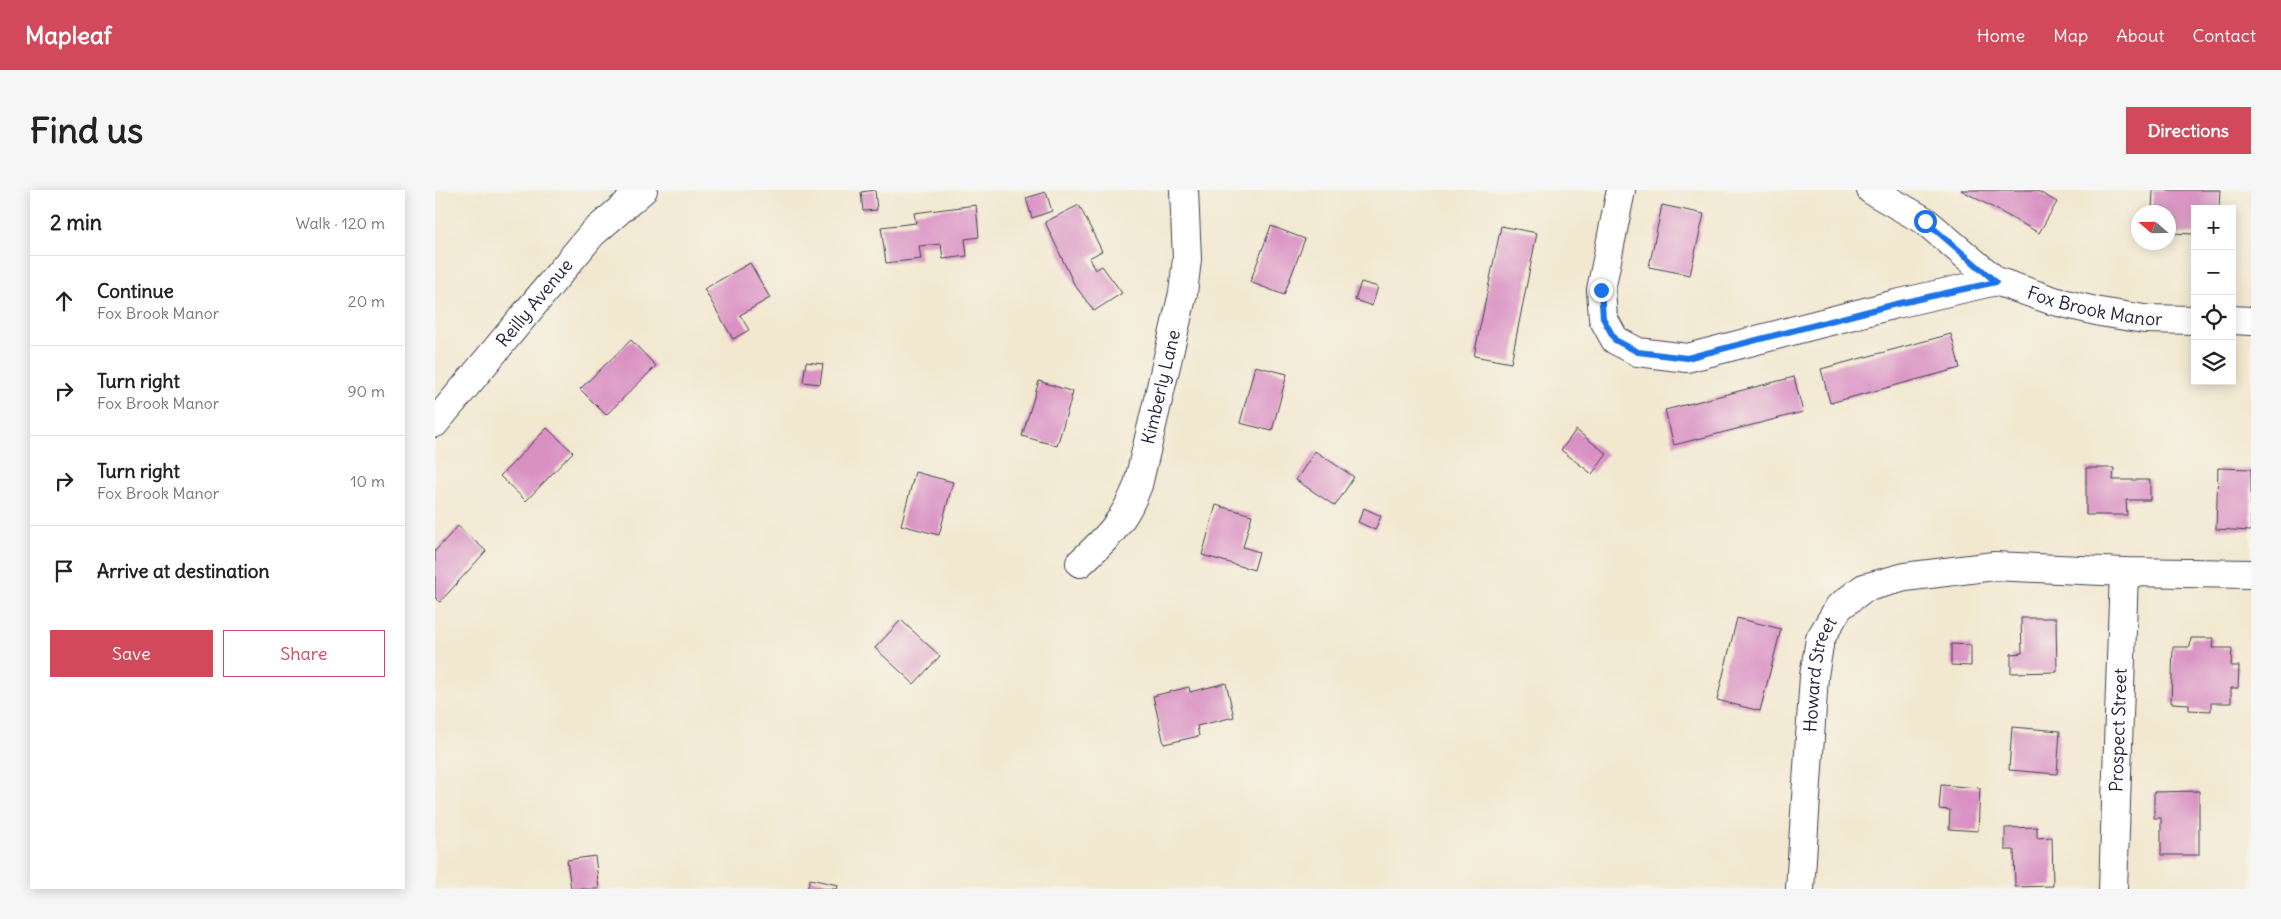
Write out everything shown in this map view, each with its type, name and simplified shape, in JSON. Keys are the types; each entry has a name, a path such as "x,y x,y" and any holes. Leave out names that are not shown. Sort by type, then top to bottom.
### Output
{"street":[{"name":"Reilly Avenue","path":"435,422 592,234 643,190"},
{"name":"Kimberly Lane","path":"1079,563 1120,523 1131,504 1138,485 1183,293 1187,259 1184,190"},
{"path":"1621,190 1601,290 1603,318 1615,340 1638,352 1687,358 1896,304 1996,282"},
{"name":"Fox Brook Manor","path":"1871,190 1925,221 1996,282 2054,301 2100,312 2144,319 2191,320"},
{"path":"2236,320 2251,321"},
{"name":"Howard Street","path":"1800,889 1814,676 1820,639 1839,608 1864,588 1905,577 1994,566 2124,572 2251,574"},
{"name":"Prospect Street","path":"2113,889 2124,572"}],"building":[{"path":"875,190 877,210 863,211 861,192"},
{"path":"1961,190 2036,190 2057,202 2039,233"},
{"path":"2153,190 2220,190 2219,205 2191,205 2191,234 2176,233 2176,205 2152,205"},
{"path":"1046,192 1052,211 1032,218 1026,198"},
{"path":"976,205 979,237 965,239 967,256 943,259 941,244 919,246 921,259 886,263 881,227 916,223 914,213"},
{"path":"1079,205 1102,251 1089,258 1095,270 1102,266 1122,293 1094,311 1074,284 1045,222"},
{"path":"1662,205 1704,214 1690,275 1649,267"},
{"path":"1271,226 1305,239 1284,295 1250,282"},
{"path":"1501,226 1537,233 1511,363 1474,356"},
{"path":"750,263 770,298 740,315 749,330 733,339 704,289"},
{"path":"1361,282 1378,287 1372,306 1355,300"},
{"path":"1951,334 1960,368 1830,403 1821,369"},
{"path":"631,340 656,366 606,415 580,389"},
{"path":"806,362 823,364 820,384 803,382"},
{"path":"1255,366 1287,374 1272,431 1240,423"},
{"path":"1794,377 1803,412 1674,445 1665,410"},
{"path":"1039,381 1073,392 1057,446 1022,436"},
{"path":"547,428 573,452 526,501 500,476"},
{"path":"1576,430 1607,454 1592,474 1561,450"},
{"path":"1315,451 1354,477 1335,506 1296,480"},
{"path":"2086,468 2114,468 2113,480 2150,480 2150,500 2126,500 2127,515 2086,515"},
{"path":"2218,468 2251,469 2251,531 2216,529"},
{"path":"915,472 953,482 939,535 901,525"},
{"path":"1216,505 1252,515 1243,547 1259,552 1254,570 1202,555"},
{"path":"1364,508 1381,516 1375,530 1358,522"},
{"path":"458,526 486,551 440,602 435,598 435,551"},
{"path":"1737,618 1781,629 1760,711 1717,700"},
{"path":"2021,618 2056,618 2057,672 2011,673 2011,654 2022,653"},
{"path":"901,620 940,656 914,684 875,648"},
{"path":"2191,638 2213,638 2212,648 2232,648 2231,666 2239,666 2238,688 2231,688 2231,703 2211,703 2211,711 2189,710 2189,704 2171,703 2173,647 2190,647"},
{"path":"1951,644 1971,645 1971,666 1951,665"},
{"path":"1226,683 1234,717 1197,726 1199,736 1164,744 1153,696 1189,687 1190,692"},
{"path":"2012,727 2060,731 2057,774 2009,770"},
{"path":"1941,785 1980,788 1978,831 1949,829 1950,810 1939,809"},
{"path":"2199,791 2199,855 2161,855 2161,818 2154,818 2154,792"},
{"path":"2037,827 2037,838 2052,837 2053,886 2015,887 2014,850 2005,850 2005,828"},
{"path":"595,856 599,889 571,889 567,860"},
{"path":"810,879 838,885 837,889 807,889"}],"route":[{"path":"1601,290 1603,318 1615,340 1638,352 1656,356 1687,358 1896,304 1996,282 1925,221"}]}
